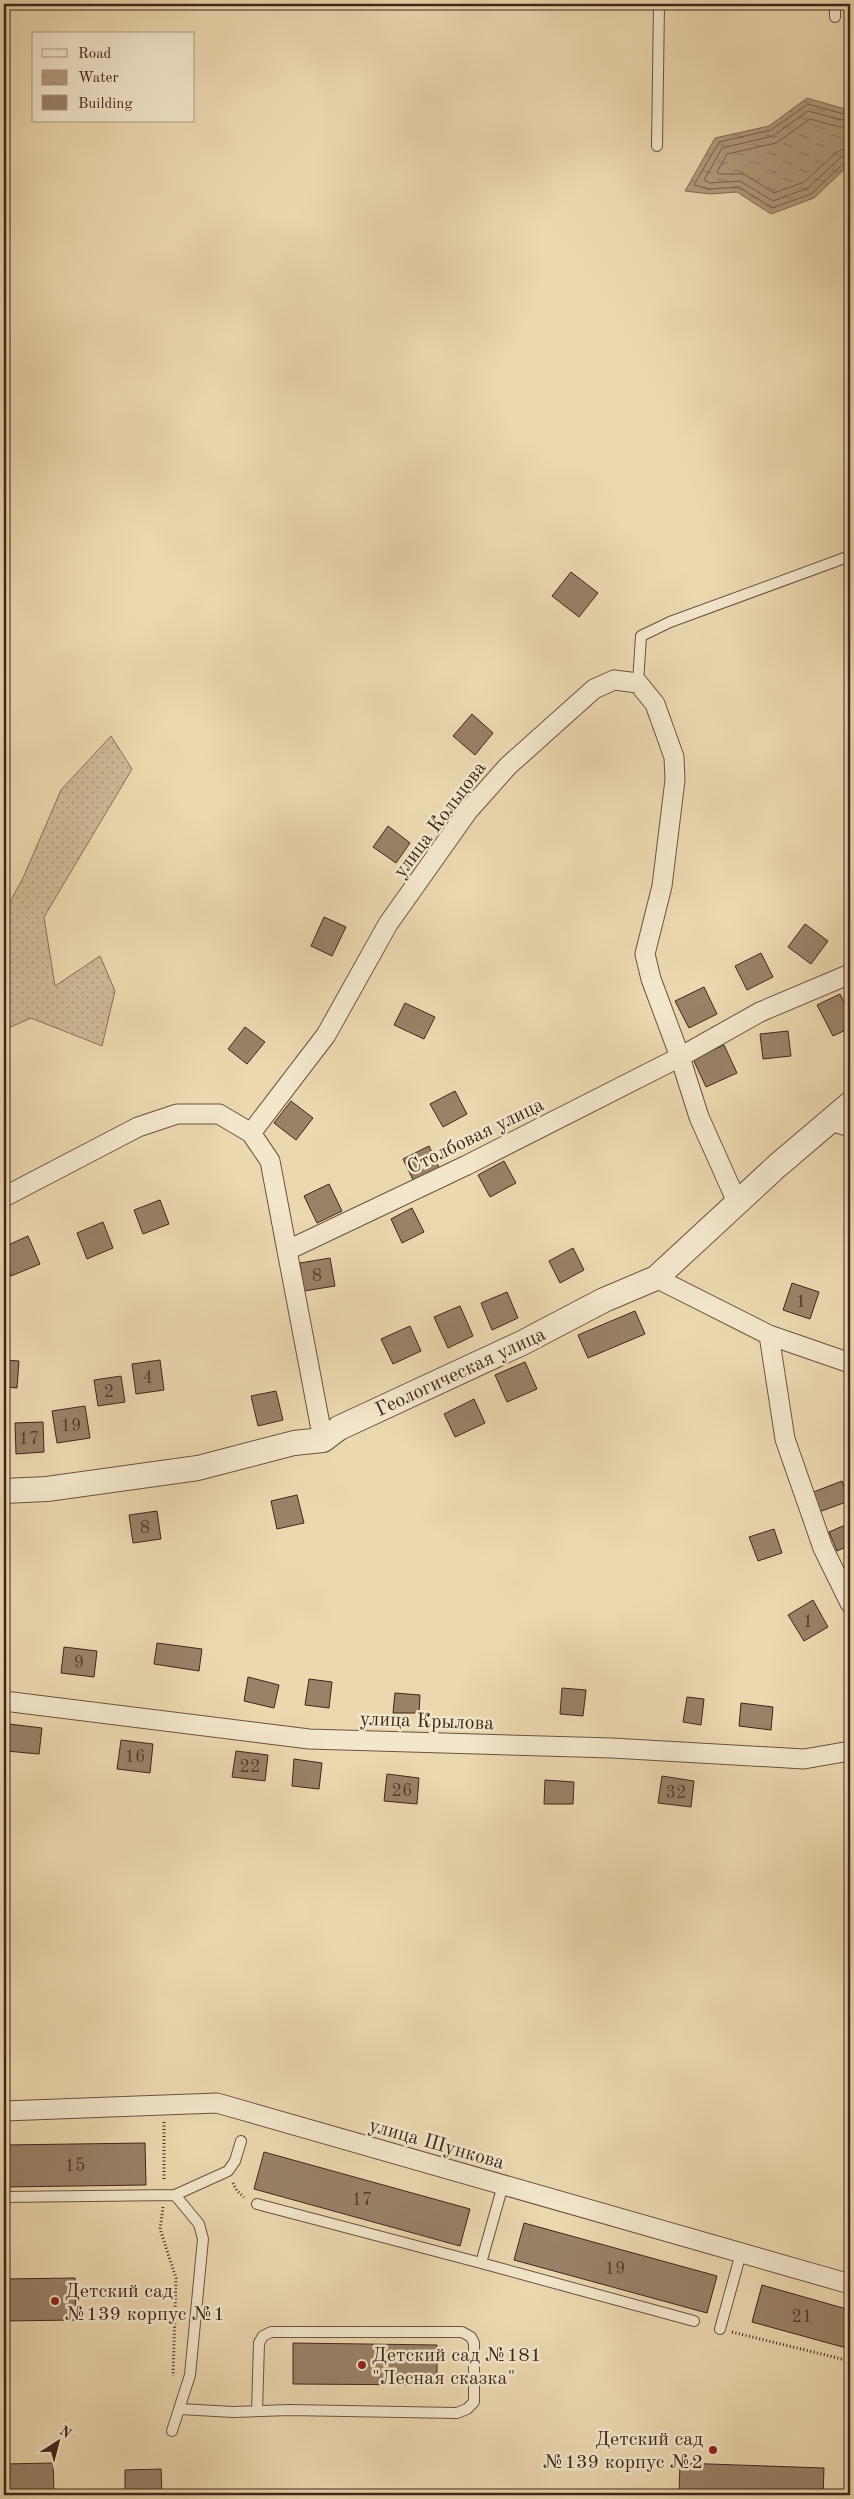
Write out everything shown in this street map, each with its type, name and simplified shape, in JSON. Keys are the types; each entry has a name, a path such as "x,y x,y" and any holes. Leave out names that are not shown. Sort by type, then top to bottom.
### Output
{"street":[{"name":"улица Кольцова","path":"251,1133 326,1035 388,924 468,811 508,766 594,689 614,680 638,683"},
{"path":"638,683 655,704 674,757 675,780 662,886 645,954 651,979 680,1057 699,1117 737,1202"},
{"name":"Столбовая улица","path":"288,1250 467,1165 680,1057 760,1012 850,974"},
{"name":"Геологическая улица","path":"4,1491 47,1489 198,1468 294,1443 323,1440 339,1428 522,1343 604,1300 656,1278 737,1202 840,1124 850,1104"},
{"path":"4,1197 138,1127 176,1114 219,1114 251,1133 270,1160 323,1440"},
{"path":"656,1278 769,1335 850,1363"},
{"path":"769,1335 785,1439 824,1548 850,1603"},
{"name":"улица Крылова","path":"4,1700 309,1739 612,1748 804,1759 850,1751"},
{"name":"улица Шункова","path":"4,2111 217,2104 850,2284"}],"lane":[{"path":"657,146 659,4"},
{"path":"835,4 835,17"},
{"path":"638,683 641,636 670,622 850,556"},
{"path":"4,2197 169,2195 228,2171 234,2161 241,2141"},
{"path":"480,2263 503,2185"},
{"path":"169,2195 199,2224 203,2239 190,2375 172,2431"},
{"path":"257,2204 694,2321"},
{"path":"720,2329 741,2253"},
{"path":"180,2409 257,2411 457,2413 467,2409 474,2402 474,2343 471,2337 462,2332 271,2332 263,2336 259,2343 257,2411"}],"path":[{"path":"164,2105 169,2195 160,2229 176,2278 173,2380"},
{"path":"228,2171 237,2191 257,2204"},
{"path":"720,2329 850,2361"}],"shaded area":[{"path":"111,736 132,769 44,917 55,986 100,956 115,991 102,1046 31,1018 4,1030 4,913 23,878 61,790"}],"water":[{"path":"807,98 845,109 850,104 850,164 814,198 771,214 737,192 710,194 685,191 715,138 769,126"}],"building":[{"path":"571,572 598,593 579,617 552,596"},
{"path":"472,714 493,733 475,755 453,736"},
{"path":"388,826 410,843 396,863 373,847"},
{"path":"324,917 346,927 332,956 311,946"},
{"path":"805,924 828,941 811,964 788,947"},
{"path":"761,953 773,977 747,990 735,966"},
{"path":"704,987 717,1014 689,1028 675,1001"},
{"path":"840,994 850,1015 850,1028 833,1036 817,1005"},
{"path":"405,1003 435,1017 424,1039 394,1025"},
{"path":"245,1027 265,1042 247,1064 228,1049"},
{"path":"788,1031 791,1056 763,1059 760,1034"},
{"path":"724,1045 737,1073 706,1087 693,1059"},
{"path":"455,1091 467,1114 443,1127 430,1104"},
{"path":"291,1101 313,1118 296,1140 274,1123"},
{"path":"429,1146 442,1174 416,1186 403,1159"},
{"path":"504,1161 516,1183 490,1197 478,1175"},
{"path":"329,1184 342,1211 317,1223 304,1196"},
{"path":"160,1200 169,1224 143,1234 134,1210"},
{"path":"412,1208 424,1232 402,1243 391,1219"},
{"path":"103,1222 113,1248 87,1259 77,1233"},
{"path":"28,1236 40,1264 11,1276 4,1258 4,1247"},
{"path":"573,1248 584,1270 560,1283 549,1261"},
{"path":"330,1258 335,1286 304,1291 300,1263"},
{"path":"792,1283 819,1292 810,1319 783,1310"},
{"path":"507,1292 518,1318 492,1330 481,1303"},
{"path":"460,1306 473,1336 448,1348 434,1317"},
{"path":"635,1311 645,1334 588,1358 578,1335"},
{"path":"850,1313 850,1330 845,1328"},
{"path":"410,1326 421,1351 393,1364 381,1339"},
{"path":"4,1360 19,1361 17,1388 4,1387"},
{"path":"160,1360 164,1390 136,1394 132,1364"},
{"path":"525,1362 537,1389 507,1402 495,1375"},
{"path":"121,1376 125,1402 98,1406 94,1380"},
{"path":"276,1391 283,1420 258,1426 251,1396"},
{"path":"474,1399 485,1423 455,1437 444,1414"},
{"path":"85,1406 90,1438 57,1443 52,1411"},
{"path":"43,1422 44,1452 16,1454 15,1423"},
{"path":"842,1481 849,1501 819,1512 811,1493"},
{"path":"297,1495 304,1523 277,1529 271,1501"},
{"path":"157,1511 161,1539 133,1543 129,1515"},
{"path":"850,1523 850,1545 837,1551 829,1532"},
{"path":"774,1529 782,1553 758,1561 749,1537"},
{"path":"813,1600 828,1627 804,1641 788,1615"},
{"path":"157,1643 202,1649 199,1671 154,1664"},
{"path":"64,1647 97,1651 94,1677 61,1673"},
{"path":"248,1677 279,1685 274,1708 244,1701"},
{"path":"309,1679 332,1682 329,1708 305,1705"},
{"path":"562,1688 586,1690 583,1716 560,1714"},
{"path":"395,1693 420,1695 419,1713 393,1713"},
{"path":"687,1697 704,1699 701,1725 683,1722"},
{"path":"741,1703 773,1707 771,1730 739,1726"},
{"path":"9,1724 42,1728 39,1754 6,1751"},
{"path":"121,1740 153,1744 150,1773 117,1769"},
{"path":"236,1751 268,1755 265,1781 232,1777"},
{"path":"294,1759 322,1763 319,1789 292,1786"},
{"path":"387,1774 419,1778 417,1804 384,1801"},
{"path":"662,1776 694,1781 691,1807 658,1803"},
{"path":"545,1780 574,1782 573,1804 544,1804"},
{"path":"145,2143 146,2185 4,2187 4,2145"},
{"path":"264,2152 470,2209 460,2246 254,2189"},
{"path":"524,2223 717,2276 707,2313 514,2260"},
{"path":"75,2278 76,2320 4,2321 4,2279"},
{"path":"762,2285 850,2310 850,2349 752,2322"},
{"path":"293,2343 437,2345 437,2385 293,2384"},
{"path":"53,2463 54,2495 4,2495 4,2464"},
{"path":"680,2463 824,2468 823,2495 679,2495"},
{"path":"161,2469 162,2495 125,2495 125,2470"}],"place":[{"name":"Детский сад №139 корпус №1","path":"55,2301"},
{"name":"Детский сад №181 \"Лесная сказка\"","path":"362,2365"},
{"name":"Детский сад №139 корпус №2","path":"713,2450"}]}
